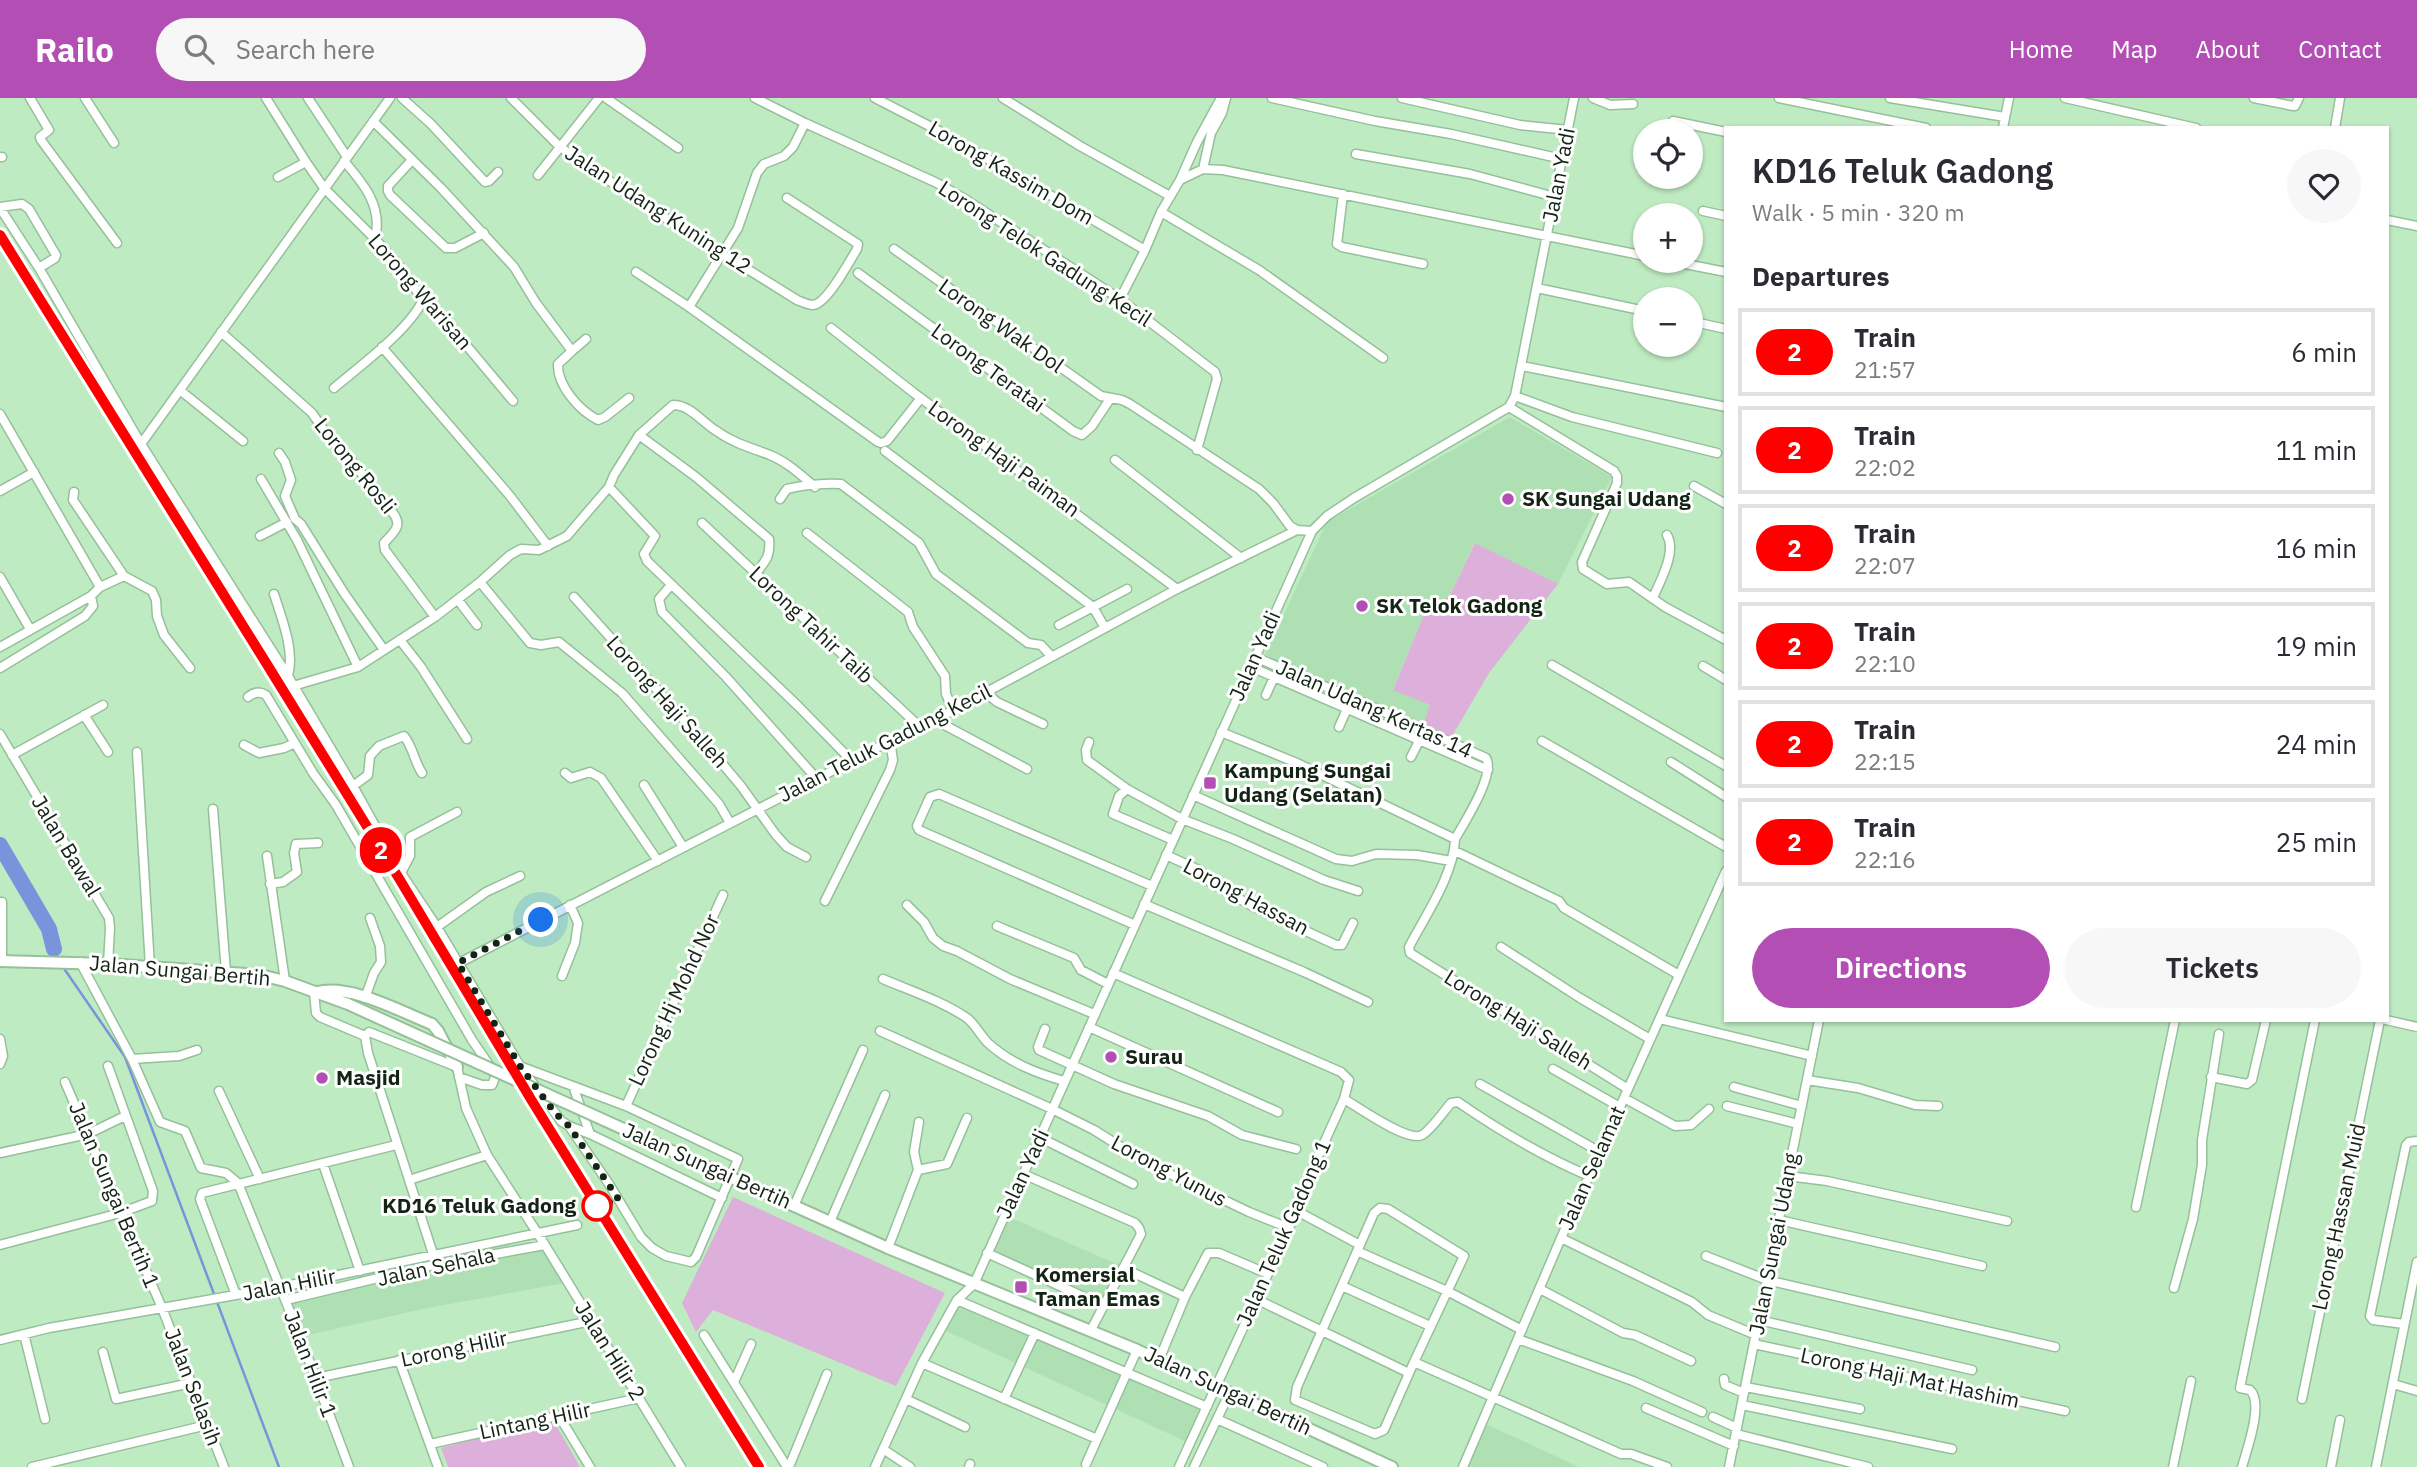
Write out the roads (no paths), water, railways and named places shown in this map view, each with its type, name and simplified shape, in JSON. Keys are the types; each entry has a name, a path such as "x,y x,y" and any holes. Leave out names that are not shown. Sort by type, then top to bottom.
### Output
{"main road":[{"name":"Jalan Sungai Bertih","path":"1,961 80,962 226,972 285,981 348,1004 888,1248 1137,1350 1392,1467"},
{"path":"314,992 339,989 432,1024 458,1072"}],"street":[{"path":"30,98 49,130 43,133 41,140 117,243"},
{"path":"85,98 114,143"},
{"name":"Lorong Warisan","path":"266,98 324,188 397,263 423,300 456,333 513,401"},
{"path":"308,98 369,192 378,219 375,239"},
{"path":"141,444 390,98"},
{"path":"402,98 485,182 498,173"},
{"name":"Jalan Udang Kuning 12","path":"511,98 560,147 648,207 797,300 816,305 825,299 858,244 787,198"},
{"path":"538,175 598,98"},
{"path":"606,98 678,148"},
{"name":"Lorong Telok Gadung Kecil","path":"756,98 937,183 1120,299 1215,372 1217,379 1197,450"},
{"name":"Lorong Kassim Dom","path":"875,98 932,127 1145,250"},
{"path":"1003,98 1080,146 1170,196"},
{"path":"1120,299 1161,212 1221,98"},
{"path":"1203,169 1211,133 1222,113 1226,98"},
{"path":"1272,98 1562,159"},
{"path":"1402,98 1520,125 1568,130"},
{"name":"Jalan Yadi","path":"974,1284 1312,531 1327,516 1354,498 1508,407 1515,396 1574,98"},
{"path":"1593,98 1610,105 1633,103"},
{"path":"1779,98 1916,126"},
{"path":"1890,98 2005,117"},
{"path":"2003,126 2009,98"},
{"path":"2065,98 2187,126"},
{"path":"2254,98 2297,102"},
{"path":"2334,126 2340,98"},
{"path":"373,121 514,267 536,303 572,351"},
{"path":"689,307 744,215 757,173 764,164 784,156 793,147 806,123"},
{"path":"1703,127 1724,132"},
{"path":"1356,154 1470,174 1555,197"},
{"path":"412,160 388,186 390,195 446,248 455,248 484,233"},
{"path":"278,177 306,162"},
{"path":"1180,180 1203,169 1253,176 1633,254"},
{"path":"1343,194 1337,244 1423,264"},
{"path":"39,268 55,258 55,255 29,209 22,204 0,207 39,268 141,444 288,676 401,873 437,927 520,1066 555,1113 569,1126 641,1237 652,1248 666,1256 691,1262 696,1257 738,1159 626,1106 520,1066"},
{"path":"1703,211 1724,216"},
{"path":"1161,212 1259,270 1383,358"},
{"path":"2389,220 2417,226"},
{"name":"Lorong Wak Dol","path":"894,249 1101,396 1130,404 1259,489 1290,526 1297,530"},
{"path":"1703,267 1724,272"},
{"path":"636,272 878,442 887,441 921,398"},
{"name":"Lorong Teratai","path":"858,273 1073,431 1082,435 1087,431 1110,399"},
{"path":"1537,288 1633,309"},
{"path":"334,388 382,347 419,309 423,300"},
{"path":"1703,324 1724,329"},
{"name":"Lorong Haji Paiman","path":"831,328 1177,589"},
{"name":"Lorong Rosli","path":"221,332 312,413 330,439 350,459 399,520 398,527 384,543 385,550 435,617"},
{"path":"586,339 558,365 558,373 565,389 598,420 605,418 629,398"},
{"path":"382,347 510,496 548,546"},
{"path":"1522,366 1724,407"},
{"path":"181,391 243,441"},
{"path":"1515,396 1572,417 1717,453"},
{"path":"293,686 358,667 435,617 510,555 521,549 539,550 567,536 609,487 639,435 673,405 683,405 739,445 771,455 792,467 815,487"},
{"path":"1508,407 1614,471 1617,476 1617,483 1581,562 1583,569 1607,584 1629,582 1724,639"},
{"path":"0,414 100,587"},
{"path":"639,435 696,477 769,539 768,559 756,573"},
{"path":"885,451 1093,607 1105,628"},
{"path":"279,453 291,480 285,496 295,519 301,524 384,650"},
{"path":"1115,460 1241,558"},
{"path":"0,491 34,472"},
{"path":"261,480 287,522 358,667"},
{"path":"780,499 787,489 815,487 827,483 841,484 919,542 936,574 1028,643 1041,645 1051,656"},
{"path":"1694,486 1724,503"},
{"path":"609,487 655,536 644,554 647,561 852,761"},
{"path":"74,492 73,500 124,576 152,591 164,635 190,668"},
{"path":"260,536 287,522"},
{"name":"Lorong Tahir Taib","path":"702,523 920,727"},
{"path":"1297,530 1312,531"},
{"name":"Jalan Teluk Gadung Kecil","path":"458,963 935,720 1177,589 1297,530"},
{"path":"807,533 908,612 913,627 945,676 946,694 953,710"},
{"path":"1653,598 1670,550 1667,535"},
{"path":"0,647 91,596 100,587 124,576"},
{"path":"0,577 30,629"},
{"path":"480,582 530,643 541,645 559,642 622,693 719,804 730,823"},
{"path":"671,585 659,599 662,612 726,677 817,779"},
{"path":"1059,625 1127,589"},
{"path":"274,594 286,635 291,666 288,676"},
{"path":"0,668 85,616 93,606 91,596"},
{"name":"Lorong Haji Salleh","path":"574,597 704,742 787,847 806,857"},
{"path":"458,600 477,625"},
{"path":"400,640 421,667 467,739"},
{"name":"Jalan Udang Kertas 14","path":"1255,657 1486,758 1489,767"},
{"path":"1552,665 1724,765"},
{"path":"1703,666 1724,679"},
{"path":"1193,795 1336,859 1352,861 1376,855 1417,855 1451,861 1455,851 1455,839 1486,782 1489,767 1419,741 1251,667"},
{"path":"1266,695 1274,677"},
{"path":"248,696 262,692 266,695 336,805 472,1040 496,1075 492,1085 482,1085 374,1032 365,1035"},
{"path":"985,692 997,702 1043,724"},
{"path":"12,755 103,705"},
{"path":"1339,727 1347,709"},
{"path":"84,715 108,752"},
{"path":"935,720 1027,769"},
{"path":"1221,732 1297,763 1455,839"},
{"name":"Jalan Bawal","path":"0,734 109,918 108,964"},
{"path":"353,786 368,775 370,756 379,746 404,736 410,743 422,773"},
{"path":"825,901 890,770 893,760 890,741"},
{"path":"1411,757 1419,741"},
{"path":"1542,741 1724,846"},
{"path":"1089,742 1087,760 1127,789 1182,819 1324,880 1358,891"},
{"path":"244,745 259,753 295,743"},
{"path":"136,752 150,967"},
{"path":"1671,762 1724,796"},
{"path":"565,773 570,778 590,772 601,778 658,860"},
{"path":"645,785 683,848"},
{"path":"1127,789 1119,796 1113,814 1172,840"},
{"path":"1135,925 919,830 918,821 930,797 939,794 1152,886"},
{"path":"213,809 226,972"},
{"path":"401,873 410,856 410,837 457,812"},
{"path":"270,884 283,882 297,872 294,853 296,844 318,843"},
{"path":"1455,851 1559,901 1564,908 1679,975"},
{"name":"Lorong Hassan","path":"1166,855 1201,870 1211,883 1254,907 1336,945 1342,945 1353,923"},
{"path":"267,856 285,981"},
{"name":"Lorong Haji Salleh","path":"1451,861 1409,950 1628,1089"},
{"name":"Jalan Selamat","path":"1463,1467 1561,1238 1724,875"},
{"path":"437,927 486,892 520,876"},
{"name":"Lorong Hj Mohd Nor","path":"626,1106 723,895"},
{"path":"1,961 2,902"},
{"path":"1144,904 1368,1002"},
{"path":"562,976 575,943 578,923 570,905"},
{"path":"907,905 924,922 933,938 943,946 1010,979 1094,1014"},
{"path":"365,998 381,962 380,946 370,918"},
{"path":"997,926 1074,958 1081,970 1108,984"},
{"path":"1501,947 1650,1039"},
{"path":"80,962 132,1059 160,1122 185,1131 201,1168 226,1173 238,1183"},
{"name":"Jalan Teluk Gadong 1","path":"1113,973 1341,1073 1349,1080 1344,1099 1289,1228 1180,1467"},
{"path":"883,979 955,1010 971,1021 994,1049 1032,1072 1065,1081"},
{"path":"314,992 316,1013 320,1017 365,1035"},
{"path":"1660,1019 1812,1056"},
{"path":"2389,1021 2417,1027"},
{"name":"Jalan Sungai Udang","path":"1729,1467 1819,1022"},
{"path":"2136,1207 2175,1022"},
{"path":"2211,1077 2247,1084 2252,1080 2266,1022"},
{"path":"2242,1467 2256,1410 2256,1399 2250,1390 2240,1388 2315,1022"},
{"path":"1089,1027 1278,1112"},
{"name":"Lorong Hassan Muid","path":"2302,1399 2378,1028"},
{"path":"1045,1029 1038,1049 1114,1084 1208,1116 1242,1135 1296,1149"},
{"name":"Lorong Yunus","path":"880,1031 1052,1109 1094,1130 1145,1163 1289,1228"},
{"path":"2174,1287 2193,1219 2219,1034"},
{"path":"365,1035 368,1053 434,1257"},
{"path":"0,1039 1,1063"},
{"path":"132,1059 179,1056 197,1050"},
{"path":"794,1206 863,1050"},
{"path":"0,1245 120,1213 152,1201 154,1195 108,1066"},
{"path":"1553,1069 1620,1107"},
{"name":"Jalan Hilir 2","path":"458,1072 466,1108 487,1155 681,1467"},
{"path":"1807,1080 1858,1088 1915,1105 1938,1106"},
{"name":"Jalan Sungai Bertih 1","path":"65,1082 162,1308"},
{"path":"1480,1084 1600,1152"},
{"path":"573,1086 590,1135"},
{"path":"1734,1087 1802,1106"},
{"path":"219,1091 260,1179"},
{"path":"830,1222 885,1095"},
{"path":"1624,1098 1675,1126 1691,1125 1709,1109"},
{"path":"1344,1099 1413,1137 1422,1135 1451,1103 1458,1102 1505,1134 1556,1162 1589,1175"},
{"path":"1727,1106 1798,1124"},
{"path":"0,1153 88,1134 125,1116"},
{"path":"918,1170 947,1164 967,1118"},
{"path":"888,1248 918,1170 914,1152 919,1122"},
{"path":"569,1126 722,1198"},
{"path":"1041,1138 1133,1184"},
{"path":"2417,1141 2406,1145 2370,1316 2374,1320 2417,1323"},
{"path":"236,1296 200,1199 202,1193 397,1145"},
{"path":"409,1180 487,1155"},
{"path":"323,1164 360,1271"},
{"path":"1023,1174 1135,1223 1139,1228 1141,1234 1091,1330"},
{"path":"1788,1176 1827,1181 2007,1221"},
{"name":"Jalan Hilir 1","path":"238,1183 281,1287 349,1467"},
{"path":"1380,1208 1388,1209 1464,1256 1384,1430 1375,1434 1295,1400 1295,1393 1342,1286 1374,1213 1380,1208"},
{"path":"1295,1210 1358,1248 1522,1330"},
{"path":"1779,1220 1982,1266"},
{"name":"Jalan Hilir","path":"0,1340 434,1257 577,1225"},
{"name":"Lorong Haji Mat Hashim","path":"1561,1238 1692,1302 1708,1315 1755,1339 2065,1411"},
{"name":"Jalan Sehala","path":"286,1300 424,1268 545,1245"},
{"path":"1158,1360 1185,1297 1208,1253 1219,1253 1268,1274"},
{"path":"987,1254 1104,1306"},
{"path":"1706,1256 1767,1280 2055,1347"},
{"path":"2376,1467 2417,1262"},
{"path":"1123,1268 1185,1297"},
{"path":"874,1467 922,1363 957,1300 974,1284"},
{"path":"1342,1286 1430,1326"},
{"path":"1540,1289 1623,1333 1635,1335 1690,1361"},
{"path":"1256,1299 1409,1373"},
{"path":"957,1300 1207,1407"},
{"name":"Jalan Selasih","path":"162,1308 224,1467"},
{"path":"1759,1320 1972,1370"},
{"name":"Lorong Hilir","path":"316,1378 591,1321"},
{"path":"1004,1399 1035,1333"},
{"path":"24,1334 45,1419"},
{"path":"704,1335 788,1467"},
{"path":"1518,1339 1633,1381 1702,1412"},
{"path":"734,1382 751,1344"},
{"path":"1086,1464 1137,1350"},
{"path":"103,1352 116,1399 191,1383"},
{"path":"399,1360 438,1467"},
{"path":"1414,1362 1621,1454 1631,1454 1667,1467"},
{"path":"922,1363 1097,1439"},
{"path":"788,1467 827,1374"},
{"path":"1724,1379 1725,1385 1745,1390 1860,1409"},
{"path":"2173,1467 2191,1381"},
{"path":"2394,1381 2417,1391"},
{"path":"1194,1467 1230,1392"},
{"name":"Lintang Hilir","path":"429,1444 639,1398"},
{"path":"905,1399 965,1427"},
{"path":"1742,1405 1952,1449"},
{"path":"1646,1408 1734,1446"},
{"path":"559,1416 590,1467"},
{"path":"1713,1417 1737,1431 1868,1467"},
{"path":"1217,1419 1323,1467"},
{"path":"2331,1467 2340,1420"},
{"path":"32,1467 207,1425"},
{"path":"883,1449 910,1467"}],"waterway":[{"path":"0,845 49,929 54,949"},
{"path":"65,970 125,1057 279,1467"}],"railway":[{"path":"0,235 400,880 532,1101 759,1467"}],"train":[{"name":"2","path":"0,235 400,880 532,1101 759,1467"}],"place":[{"name":"SK Sungai Udang","path":"1508,499"},
{"name":"SK Telok Gadong","path":"1362,606"},
{"name":"Kampung Sungai Udang (Selatan)","path":"1210,783"},
{"name":"Surau","path":"1111,1057"},
{"name":"Masjid","path":"322,1078"},
{"name":"KD16 Teluk Gadong","path":"597,1206"},
{"name":"Komersial Taman Emas","path":"1021,1287"}]}
